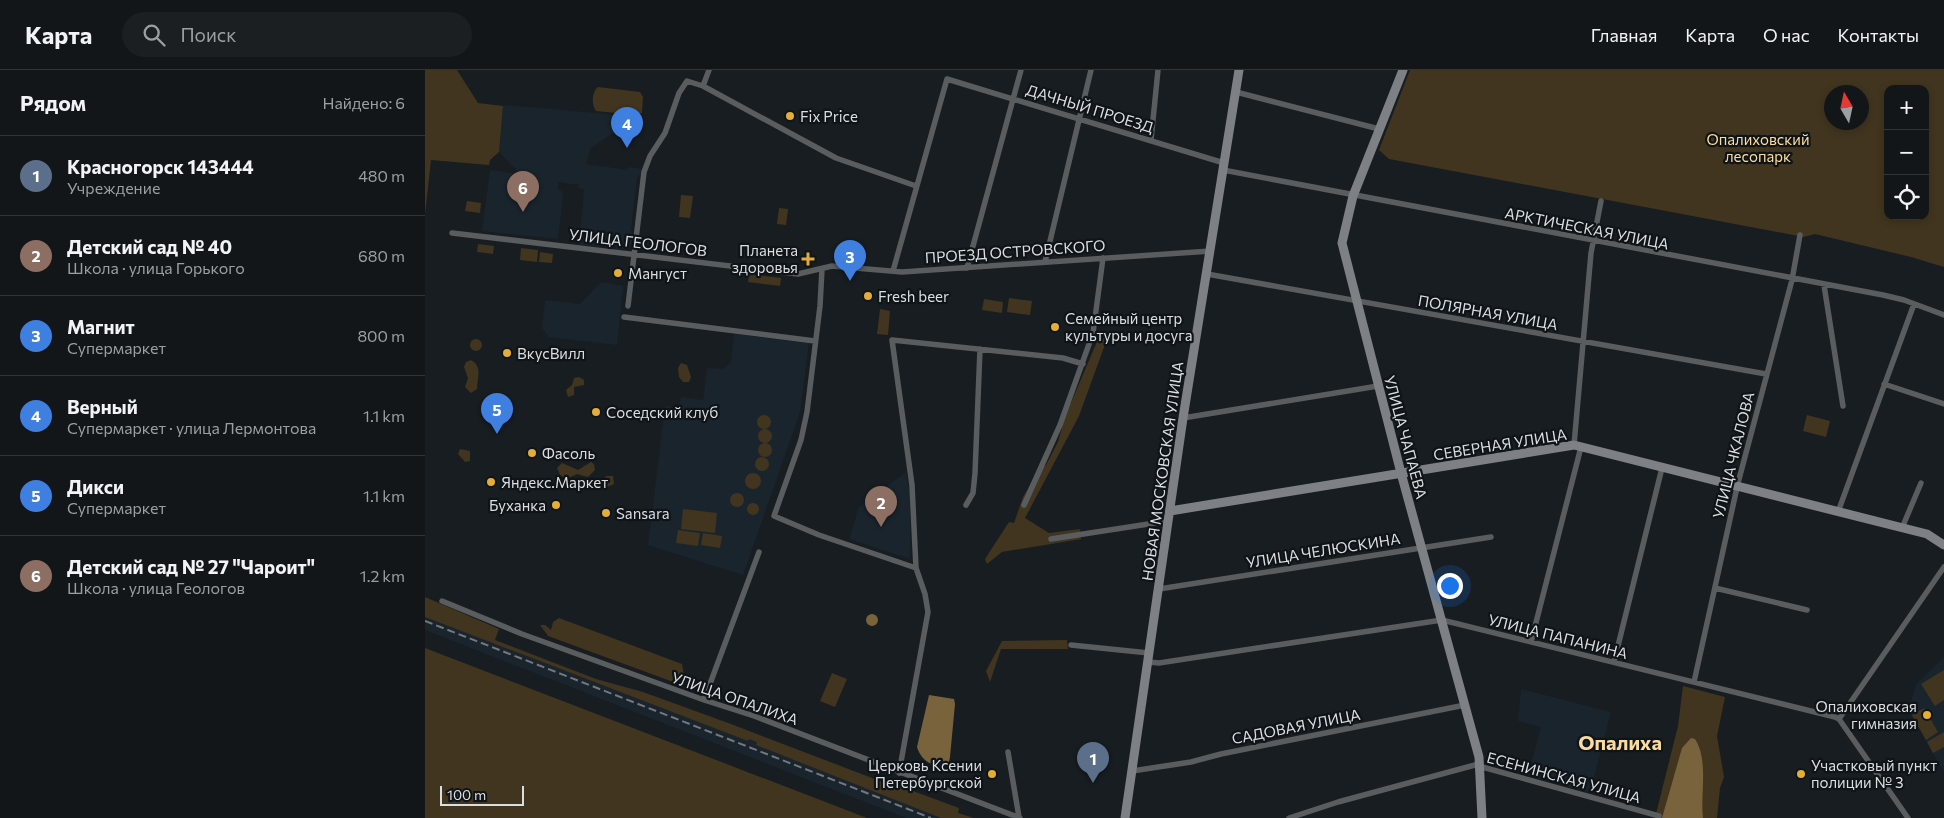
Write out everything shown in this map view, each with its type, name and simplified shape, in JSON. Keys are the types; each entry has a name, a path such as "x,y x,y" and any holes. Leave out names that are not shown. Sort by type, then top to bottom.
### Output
{"street":[{"path":"703,86 709,70"},
{"path":"967,268 1015,98 1021,70"},
{"path":"1045,262 1091,70"},
{"path":"1151,140 1159,70"},
{"name":"НОВАЯ МОСКОВСКАЯ УЛИЦА","path":"1125,818 1183,418 1239,70"},
{"name":"УЛИЦА ЧАПАЕВА","path":"1403,70 1353,196 1342,243 1355,302 1481,768 1482,818"},
{"name":"ДАЧНЫЙ ПРОЕЗД","path":"916,186 947,79 1080,117 1224,166"},
{"path":"628,306 642,183 650,156 665,133 685,82 690,80 836,158 916,186 893,271"},
{"path":"1236,92 1379,129"},
{"name":"АРКТИЧЕСКАЯ УЛИЦА","path":"1224,166 1353,196 1824,285 1914,304 1944,315"},
{"path":"1531,642 1577,446 1583,341 1593,241 1601,201"},
{"name":"УЛИЦА ГЕОЛОГОВ","path":"452,233 798,274 822,269"},
{"name":"УЛИЦА ЧКАЛОВА","path":"1693,682 1737,488 1792,280 1800,235"},
{"name":"ПРОЕЗД ОСТРОВСКОГО","path":"822,269 843,266 893,271 967,268 1211,251"},
{"path":"1024,505 1060,425 1093,333 1103,258"},
{"path":"822,269 807,412 801,440 774,516 819,535 916,568"},
{"name":"ПОЛЯРНАЯ УЛИЦА","path":"1207,274 1355,302 1766,374"},
{"path":"1824,285 1843,406"},
{"path":"1838,512 1914,304"},
{"path":"624,318 815,341"},
{"path":"899,772 928,612 925,594 916,568 912,485 892,340 1063,358 1083,364"},
{"path":"966,505 973,492 975,473 980,349"},
{"path":"1884,384 1944,404"},
{"path":"1183,418 1378,386"},
{"name":"СЕВЕРНАЯ УЛИЦА","path":"1170,511 1577,446 1737,488 1927,534 1944,545"},
{"path":"1614,662 1662,468"},
{"path":"1903,528 1921,483"},
{"path":"1051,539 1168,521"},
{"name":"УЛИЦА ЧЕЛЮСКИНА","path":"1159,589 1491,537"},
{"path":"704,700 759,552"},
{"path":"1908,818 1839,719 1944,567"},
{"path":"1715,588 1807,610"},
{"name":"УЛИЦА ОПАЛИХА","path":"442,601 527,636 704,700 754,716 1019,818"},
{"name":"УЛИЦА ПАПАНИНА","path":"1071,645 1149,657 1159,663 1442,620 1839,719"},
{"name":"САДОВАЯ УЛИЦА","path":"1132,771 1191,762 1221,754 1465,705"},
{"path":"1008,752 1019,818"},
{"name":"ЕСЕНИНСКАЯ УЛИЦА","path":"1289,818 1338,802 1475,765 1659,816"}],"shaded area":[{"path":"503,106 630,116 629,122 590,149 587,164 627,170 628,167 642,169 641,174 637,177 631,230 633,233 631,244 628,248 617,249 611,240 601,239 600,247 579,244 584,189 578,188 579,184 558,182 558,189 563,192 558,239 482,231 490,170 520,174 499,152"},
{"path":"601,282 623,286 617,345 549,337 542,328 545,300 580,304"},
{"path":"734,334 809,343 800,412 743,575 648,545 665,406 679,408 681,397 703,400 707,368 723,369 731,362"},
{"path":"906,472 910,494 910,559 849,539 859,507"},
{"path":"874,614 877,615 877,625 870,626 867,625 866,618 867,615"},
{"path":"425,617 757,742 757,745 941,818 906,818 425,630"},
{"name":"Опалиховская гимназия","path":"1944,657 1944,772 1908,710 1917,683"},
{"path":"1521,689 1611,712 1590,792 1528,775 1541,727 1518,721"},
{"path":"929,695 954,699 955,704 949,762 939,765 925,760 917,747"},
{"path":"1691,738 1695,739 1702,757 1703,818 1662,818 1682,748"}],"green space":[{"path":"425,70 457,70 478,103 503,106 499,152 490,160 489,165 431,160 425,215"},
{"name":"Опалиховский лесопарк","path":"1410,70 1944,70 1944,267 1911,257 1815,234 1804,237 1389,159 1379,150"},
{"path":"598,87 640,92 643,97 642,113 635,115 596,111 593,105 593,98 594,92"},
{"path":"681,195 693,196 690,218 679,217"},
{"path":"467,201 481,203 480,213 465,211"},
{"path":"779,208 788,209 786,225 777,224"},
{"path":"478,244 494,246 493,254 477,252"},
{"path":"521,248 538,250 537,262 520,260"},
{"path":"540,252 553,254 552,263 539,262"},
{"path":"749,274 781,278 780,286 748,282"},
{"path":"1009,298 1032,301 1030,315 1007,312"},
{"path":"984,299 1003,302 1002,313 982,310"},
{"path":"880,309 890,311 888,335 877,334"},
{"path":"1099,337 1107,339 1079,416 1025,518 1049,533 1080,529 1081,539 1002,552 987,564 985,559 1009,522 1014,523 1023,497 1037,473 1046,465 1058,442 1065,417"},
{"path":"474,339 478,339 482,345 478,351 474,351 470,347 470,343"},
{"path":"471,360 477,366 479,373 477,389 471,393 465,387 468,378 464,367 466,362"},
{"path":"681,363 687,365 691,377 689,382 683,382 679,377 678,368"},
{"path":"579,377 584,380 584,385 574,387 574,395 568,397 566,390 572,385 574,378"},
{"path":"764,415 769,417 771,422 769,427 764,429 759,427 757,422 759,417"},
{"path":"1807,415 1830,421 1826,437 1803,431"},
{"path":"765,429 770,431 772,436 770,441 765,443 760,441 758,436 760,431"},
{"path":"765,443 770,445 772,450 770,455 765,457 760,455 758,450 760,445"},
{"path":"460,449 470,451 470,461 465,462 458,454"},
{"path":"762,457 767,459 769,464 767,469 762,471 757,469 755,464 757,459"},
{"path":"591,462 594,464 595,470 588,477 577,474 566,479 560,475 557,468 562,463 578,470"},
{"path":"753,473 761,481 753,489 745,481"},
{"path":"606,476 613,476 614,484 603,489 595,488 596,483 604,480"},
{"path":"734,493 740,493 744,500 740,507 734,507 730,503 730,497"},
{"path":"751,503 755,503 759,509 755,515 751,515 747,511 747,507"},
{"path":"683,509 717,513 715,533 681,529"},
{"path":"678,530 700,533 698,546 676,543"},
{"path":"703,533 722,536 720,548 701,545"},
{"path":"425,597 499,629 495,640 596,679 643,692 885,783 886,781 959,808 958,813 974,818 941,818 756,745 757,742 749,739 748,741 425,617"},
{"path":"559,618 682,664 684,675 676,683 548,636 540,625 545,625 551,630 553,622"},
{"path":"1067,640 1068,649 1001,649 990,682 986,671 1002,641"},
{"path":"425,648 867,818 425,818"},
{"path":"1944,670 1944,700 1935,706 1921,684"},
{"path":"832,673 847,679 835,707 820,701"},
{"path":"1683,686 1725,697 1717,736 1724,777 1720,788 1717,818 1655,818 1678,726"},
{"path":"1924,708 1938,732 1926,740 1912,715"},
{"path":"1944,732 1944,747 1933,753 1927,742"}],"railway":[{"path":"425,621 931,818"}],"place":[{"name":"Fix Price","path":"790,116"},
{"name":"Верный","path":"627,148"},
{"name":"Детский сад № 27 \"Чароит\"","path":"523,212"},
{"name":"Планета здоровья","path":"808,259"},
{"name":"Мангуст","path":"618,273"},
{"name":"Магнит","path":"850,281"},
{"name":"Fresh beer","path":"868,296"},
{"name":"Семейный центр культуры и досуга","path":"1055,327"},
{"name":"ВкусВилл","path":"507,353"},
{"name":"Соседский клуб","path":"596,412"},
{"name":"Дикси","path":"497,434"},
{"name":"Фасоль","path":"532,453"},
{"name":"Яндекс.Маркет","path":"491,482"},
{"name":"Буханка","path":"556,505"},
{"name":"Sansara","path":"606,513"},
{"name":"Детский сад № 40","path":"881,527"},
{"name":"Опалиховская гимназия","path":"1927,715"},
{"name":"Церковь Ксении Петербургской","path":"992,774"},
{"name":"Участковый пункт полиции № 3","path":"1801,774"},
{"name":"Красногорск 143444","path":"1093,783"}],"district":[{"name":"Опалиха","path":"1620,742"}]}
